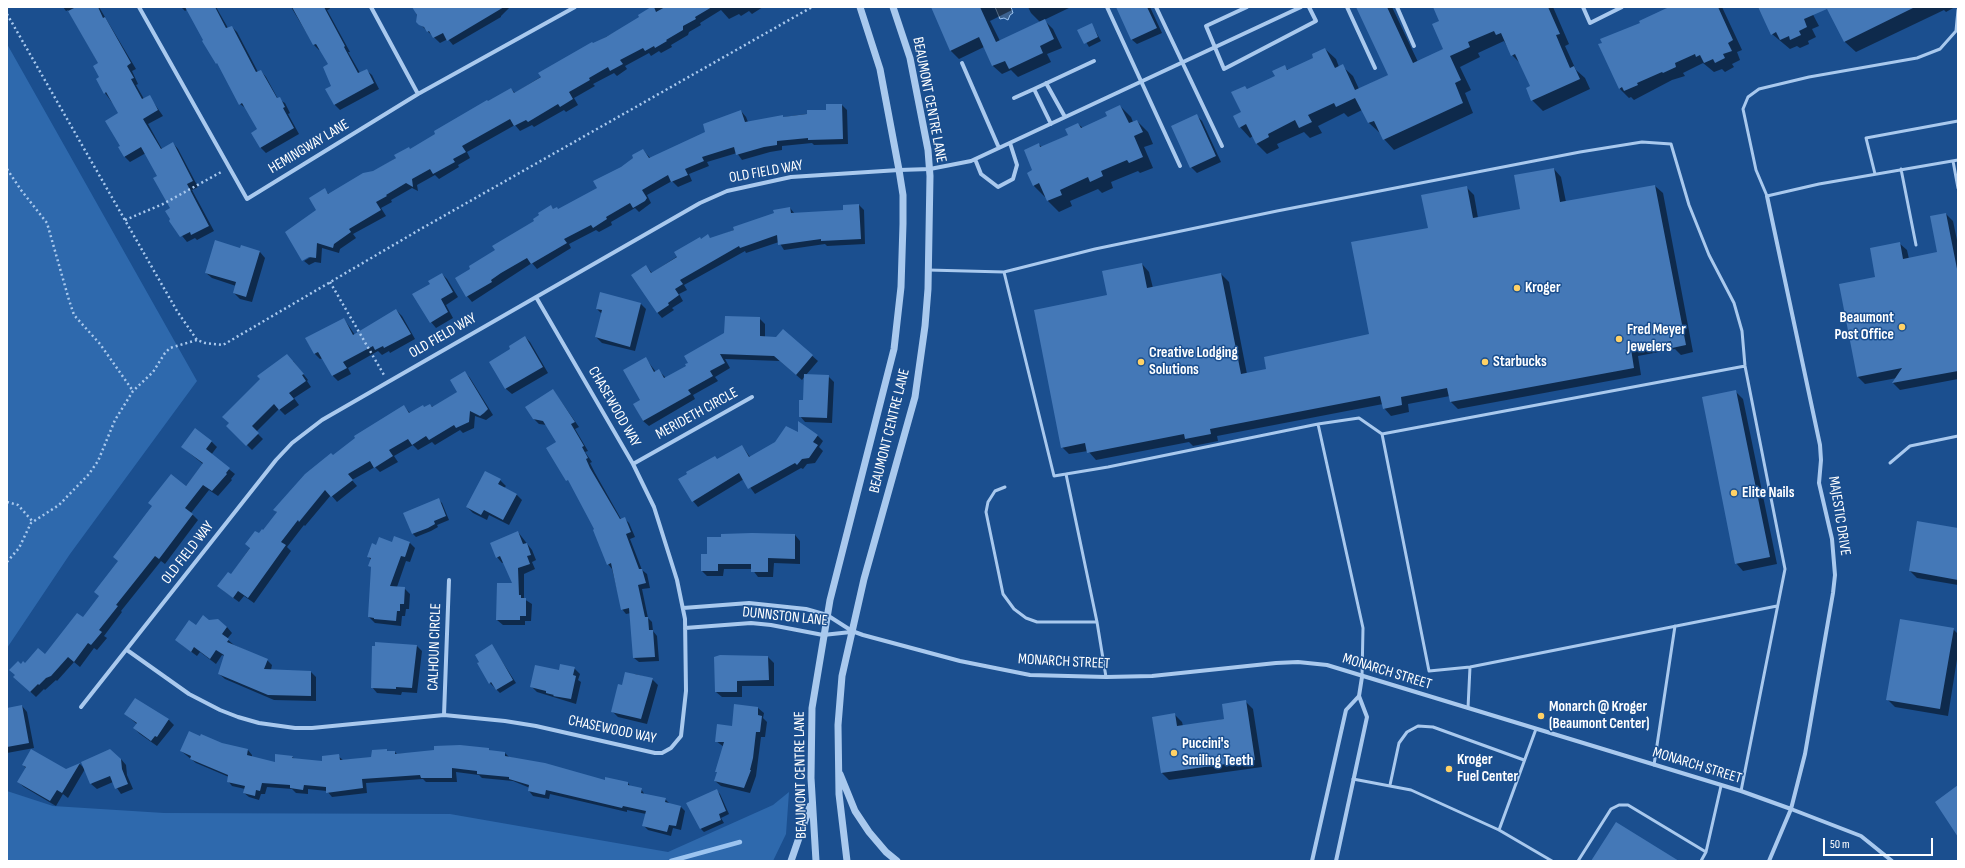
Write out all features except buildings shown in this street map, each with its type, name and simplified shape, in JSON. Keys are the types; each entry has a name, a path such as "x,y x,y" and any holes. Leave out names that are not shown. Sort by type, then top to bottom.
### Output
{"street":[{"name":"HEMINGWAY LANE","path":"139,7 247,199 418,94 575,7"},
{"path":"371,7 418,94"},
{"name":"BEAUMONT CENTRE LANE","path":"816,861 812,800 812,708 827,615 894,349 901,287 903,195 880,69 860,7"},
{"name":"BEAUMONT CENTRE LANE","path":"847,861 839,794 838,771 838,725 842,676 864,579 915,397 925,326 928,270 930,169 928,150 910,58 893,7"},
{"path":"1107,7 1180,166"},
{"path":"1156,7 1181,63 1222,146"},
{"path":"1247,7 1206,26 1224,69 1316,21 1309,7"},
{"name":"OLD FIELD WAY","path":"81,707 276,460 292,442 322,420 536,297 700,203 726,191 791,177 930,169 975,160 1301,7"},
{"path":"1347,7 1375,68"},
{"path":"1397,7 1414,46"},
{"path":"1583,7 1590,23 1622,7"},
{"path":"1014,98 1094,61"},
{"path":"962,63 999,148"},
{"path":"1046,83 1065,117"},
{"path":"1034,89 1050,124"},
{"path":"975,160 981,174 998,187 1013,179 1017,165 1010,143"},
{"name":"MAJESTIC DRIVE","path":"1767,196 1820,445 1821,460 1819,483 1827,514 1834,557 1833,593 1805,754 1791,808 1769,861"},
{"name":"CHASEWOOD WAY","path":"127,650 189,694 226,712 259,723 312,728 444,716 505,721 536,726 655,753 662,753 676,743 681,736 683,728 686,691 685,628 683,608 677,580 665,539 654,507 633,464 536,297"},
{"name":"MERIDETH CIRCLE","path":"633,464 752,397"},
{"name":"CALHOUN CIRCLE","path":"444,716 449,580"},
{"name":"DUNNSTON LANE","path":"683,608 749,603 806,609 827,615 852,632"},
{"name":"DUNNSTON LANE","path":"685,628 751,624 771,625 824,635 852,632"},
{"name":"MONARCH STREET","path":"852,632 960,661 1030,675 1106,677 1152,676 1298,662 1327,666 1741,791 1791,808 1861,836 1892,861"},
{"path":"1336,861 1367,717 1359,696 1362,677"},
{"path":"1312,861 1346,710 1359,696"},
{"path":"838,771 855,811 886,852 898,861"},
{"path":"791,861 812,800"}],"lane":[{"path":"1958,10 1956,31 1940,49 1917,58 1809,77 1759,89 1748,97 1743,109 1756,170 1767,196 1901,169 1958,160"},
{"path":"1875,174 1866,138 1958,121"},
{"path":"928,270 1004,272 1095,249 1277,211 1580,152 1642,142 1671,144 1692,212 1709,255 1734,303 1742,331 1746,366 1785,569 1741,791"},
{"path":"1952,161 1958,188"},
{"path":"1901,169 1916,245"},
{"path":"1004,272 1054,476 1318,424 1359,418 1382,434 1429,671 1470,667 1777,606"},
{"path":"1382,434 1746,366"},
{"path":"1318,424 1364,628 1362,677"},
{"path":"1890,463 1910,446 1958,436"},
{"path":"1066,474 1097,622 1106,677"},
{"path":"1005,487 995,492 988,502 986,512 1004,594 1014,609 1026,618 1037,622 1097,622"},
{"path":"1654,765 1675,626"},
{"path":"1468,708 1470,667"},
{"path":"1390,785 1399,743 1407,732 1418,726 1433,727 1524,760"},
{"path":"1499,830 1536,729"},
{"path":"1353,779 1411,790 1499,830 1552,861"},
{"path":"1701,861 1706,852 1722,786"},
{"path":"1578,861 1610,809 1619,805 1628,805 1706,852"}],"path":[{"path":"7,14 177,311 197,340 205,343 223,345 330,282 812,7"},
{"path":"125,220 163,204 229,168"},
{"path":"7,169 47,224 68,300 74,315 100,344 133,391"},
{"path":"330,282 388,382"},
{"path":"7,562 19,548 31,523 59,505 89,474 98,461 115,420 133,391 153,372 158,362 170,348 197,340"},
{"path":"7,502 12,502 24,509 33,522"}],"shaded area":[{"path":"995,7 1011,7 1013,13 1010,15 1008,20 1004,18 1000,19"},
{"path":"7,44 197,381 70,554 7,648"},
{"path":"7,791 53,806 164,813 450,814 668,852 773,805 789,792 786,834 773,861 7,861"}],"waterway":[{"path":"671,861 740,842"}],"place":[{"name":"Kroger","path":"1517,288"},
{"name":"Beaumont Post Office","path":"1902,327"},
{"name":"Fred Meyer Jewelers","path":"1619,339"},
{"name":"Creative Lodging Solutions","path":"1141,362"},
{"name":"Starbucks","path":"1485,362"},
{"name":"Elite Nails","path":"1734,493"},
{"name":"Monarch @ Kroger (Beaumont Center)","path":"1541,716"},
{"name":"Puccini's Smiling Teeth","path":"1174,753"},
{"name":"Kroger Fuel Center","path":"1449,769"}]}
